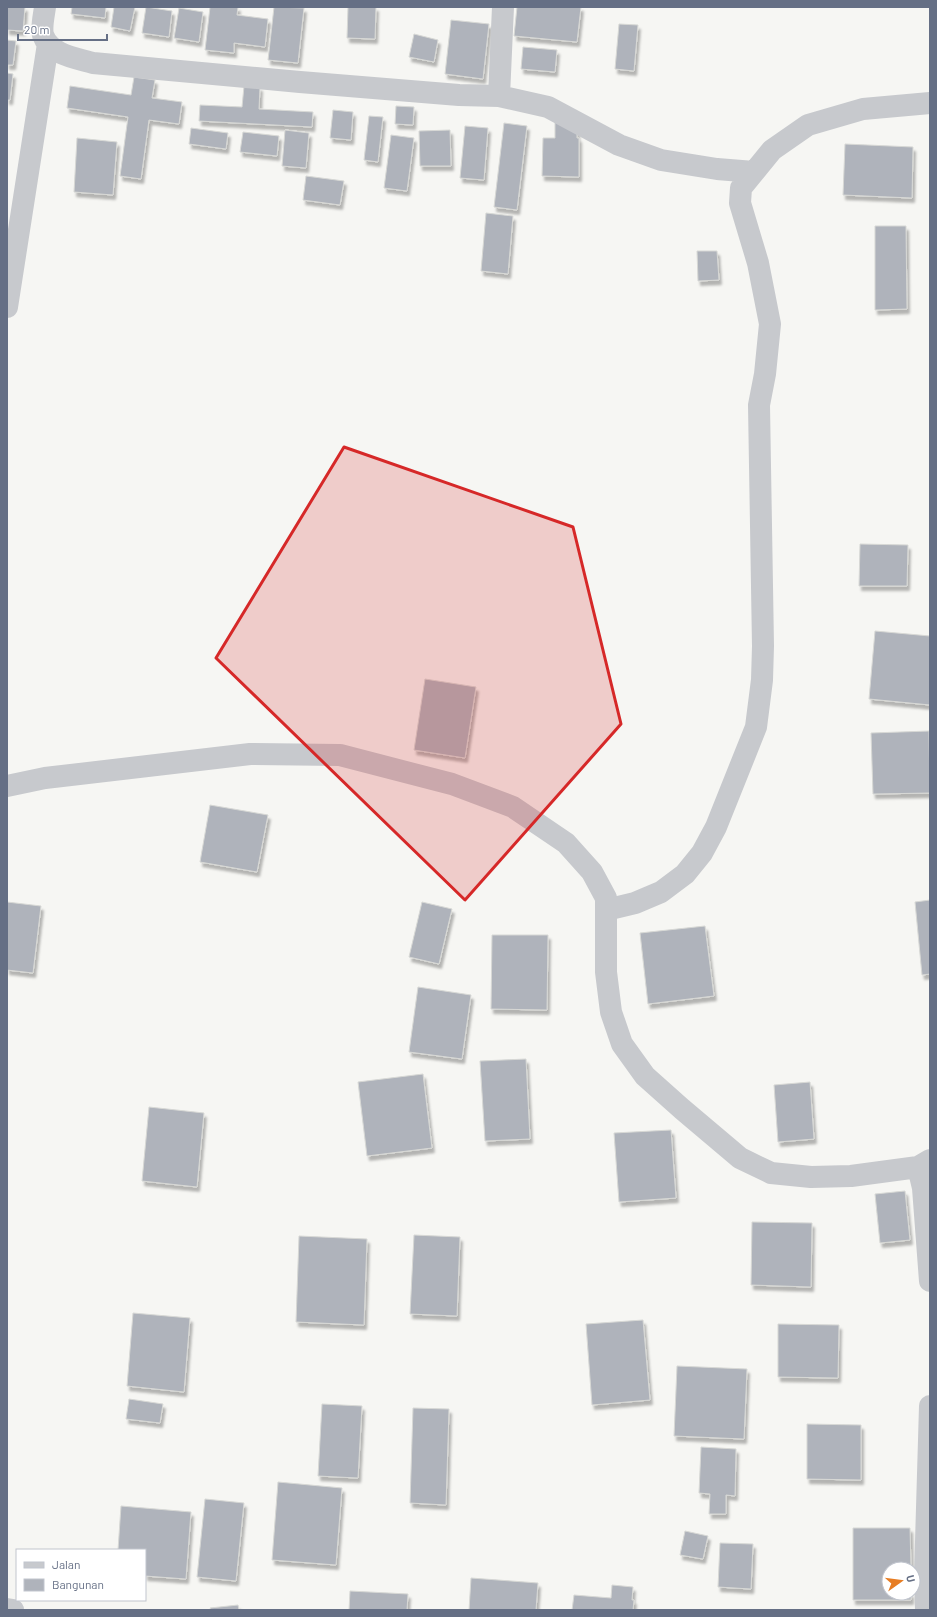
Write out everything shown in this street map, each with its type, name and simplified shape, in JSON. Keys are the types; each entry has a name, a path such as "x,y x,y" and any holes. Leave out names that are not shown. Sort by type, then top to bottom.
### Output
{"street":[{"path":"45,7 43,34 48,44 64,55 93,63 300,82 499,96 548,108 619,145 661,160 754,172"},
{"path":"499,96 503,7"},
{"path":"7,307 48,44"},
{"path":"606,910 635,903 662,892 690,869 702,853 716,827 756,727 762,680 763,646 759,405 765,374 770,324 758,263 740,202 741,188 772,150 808,124 864,109 930,103"},
{"path":"7,786 44,778 250,754 340,755 452,784 513,807 566,843 592,872 606,898 606,972 611,1012 622,1044 645,1076 740,1158 771,1173 810,1177 851,1176 924,1163 923,1188 930,1281"},
{"path":"926,1610 925,1576 930,1406"},
{"path":"7,1609 13,1610"}],"highlighted area":[{"path":"344,447 573,527 621,724 465,900 216,658"}],"building":[{"path":"7,7 25,7 23,31 7,30"},
{"path":"72,7 106,7 105,18 71,14"},
{"path":"114,7 135,7 130,31 111,27"},
{"path":"146,7 172,11 169,37 142,33"},
{"path":"210,7 238,7 237,15 268,19 265,47 234,43 234,53 205,50"},
{"path":"274,7 304,8 298,63 268,60"},
{"path":"348,7 376,7 375,39 347,38"},
{"path":"517,7 581,7 577,42 514,36"},
{"path":"179,8 203,12 199,42 174,38"},
{"path":"451,20 489,24 483,79 445,74"},
{"path":"619,24 638,25 634,71 615,69"},
{"path":"414,34 438,40 434,62 409,57"},
{"path":"7,40 16,41 13,65 7,65"},
{"path":"523,47 557,50 555,72 521,69"},
{"path":"7,73 13,74 10,100 7,100"},
{"path":"134,77 155,80 152,98 182,102 179,124 149,120 141,179 120,176 128,117 67,108 70,86 131,95"},
{"path":"244,86 260,87 259,109 313,112 312,127 199,121 200,105 242,107"},
{"path":"396,106 414,107 413,125 395,124"},
{"path":"333,110 353,112 351,140 330,138"},
{"path":"369,116 383,117 378,162 364,160"},
{"path":"555,122 577,123 577,138 579,138 579,177 542,176 543,138 555,138"},
{"path":"504,123 527,126 517,210 494,207"},
{"path":"465,126 488,128 484,180 460,178"},
{"path":"191,128 228,133 226,149 189,144"},
{"path":"285,130 309,133 306,168 282,166"},
{"path":"450,130 451,166 420,166 419,131"},
{"path":"243,132 279,136 277,156 240,152"},
{"path":"391,135 414,138 407,191 384,188"},
{"path":"77,138 117,142 113,195 74,192"},
{"path":"845,144 913,147 912,198 843,195"},
{"path":"306,176 344,181 340,205 303,200"},
{"path":"486,213 513,216 508,274 481,271"},
{"path":"875,226 906,226 907,309 875,310"},
{"path":"697,251 717,251 719,280 698,281"},
{"path":"860,544 908,545 907,586 859,586"},
{"path":"875,631 930,636 930,705 869,699"},
{"path":"425,679 476,687 465,758 414,750"},
{"path":"929,731 930,793 873,794 871,733"},
{"path":"210,805 268,815 257,872 200,862"},
{"path":"930,900 930,974 922,975 915,902"},
{"path":"7,902 41,906 33,973 7,970"},
{"path":"422,902 452,909 439,964 409,957"},
{"path":"705,926 714,996 648,1004 640,933"},
{"path":"492,935 548,935 547,1010 491,1009"},
{"path":"418,987 471,995 462,1059 409,1052"},
{"path":"526,1059 530,1139 485,1141 480,1061"},
{"path":"423,1074 432,1148 367,1156 358,1082"},
{"path":"810,1082 814,1139 778,1142 774,1085"},
{"path":"149,1107 204,1113 197,1187 142,1181"},
{"path":"671,1130 676,1198 619,1202 614,1133"},
{"path":"905,1191 910,1240 880,1243 875,1194"},
{"path":"752,1222 812,1223 811,1287 751,1285"},
{"path":"414,1235 460,1237 457,1316 410,1314"},
{"path":"299,1236 367,1239 364,1325 296,1322"},
{"path":"133,1313 190,1318 184,1392 127,1386"},
{"path":"643,1320 650,1400 592,1405 586,1324"},
{"path":"778,1324 839,1325 838,1378 778,1377"},
{"path":"677,1366 747,1369 744,1439 674,1436"},
{"path":"129,1399 163,1404 160,1423 126,1419"},
{"path":"322,1404 362,1406 358,1478 318,1476"},
{"path":"413,1408 449,1409 446,1505 410,1503"},
{"path":"807,1424 861,1425 861,1480 807,1479"},
{"path":"701,1447 736,1449 735,1496 726,1495 726,1514 709,1514 710,1494 699,1493"},
{"path":"278,1482 342,1488 336,1565 272,1560"},
{"path":"205,1499 244,1503 236,1581 197,1577"},
{"path":"121,1506 191,1512 186,1579 146,1576 146,1549 118,1549"},
{"path":"853,1528 910,1528 911,1561 881,1561 881,1600 853,1600"},
{"path":"685,1531 708,1536 703,1559 680,1555"},
{"path":"720,1543 753,1544 751,1589 718,1587"},
{"path":"471,1578 538,1583 536,1610 469,1610"},
{"path":"612,1585 633,1587 633,1610 572,1610 574,1595 611,1598"},
{"path":"350,1591 408,1594 407,1610 349,1610"},
{"path":"238,1605 239,1610 211,1610 210,1608"}]}
